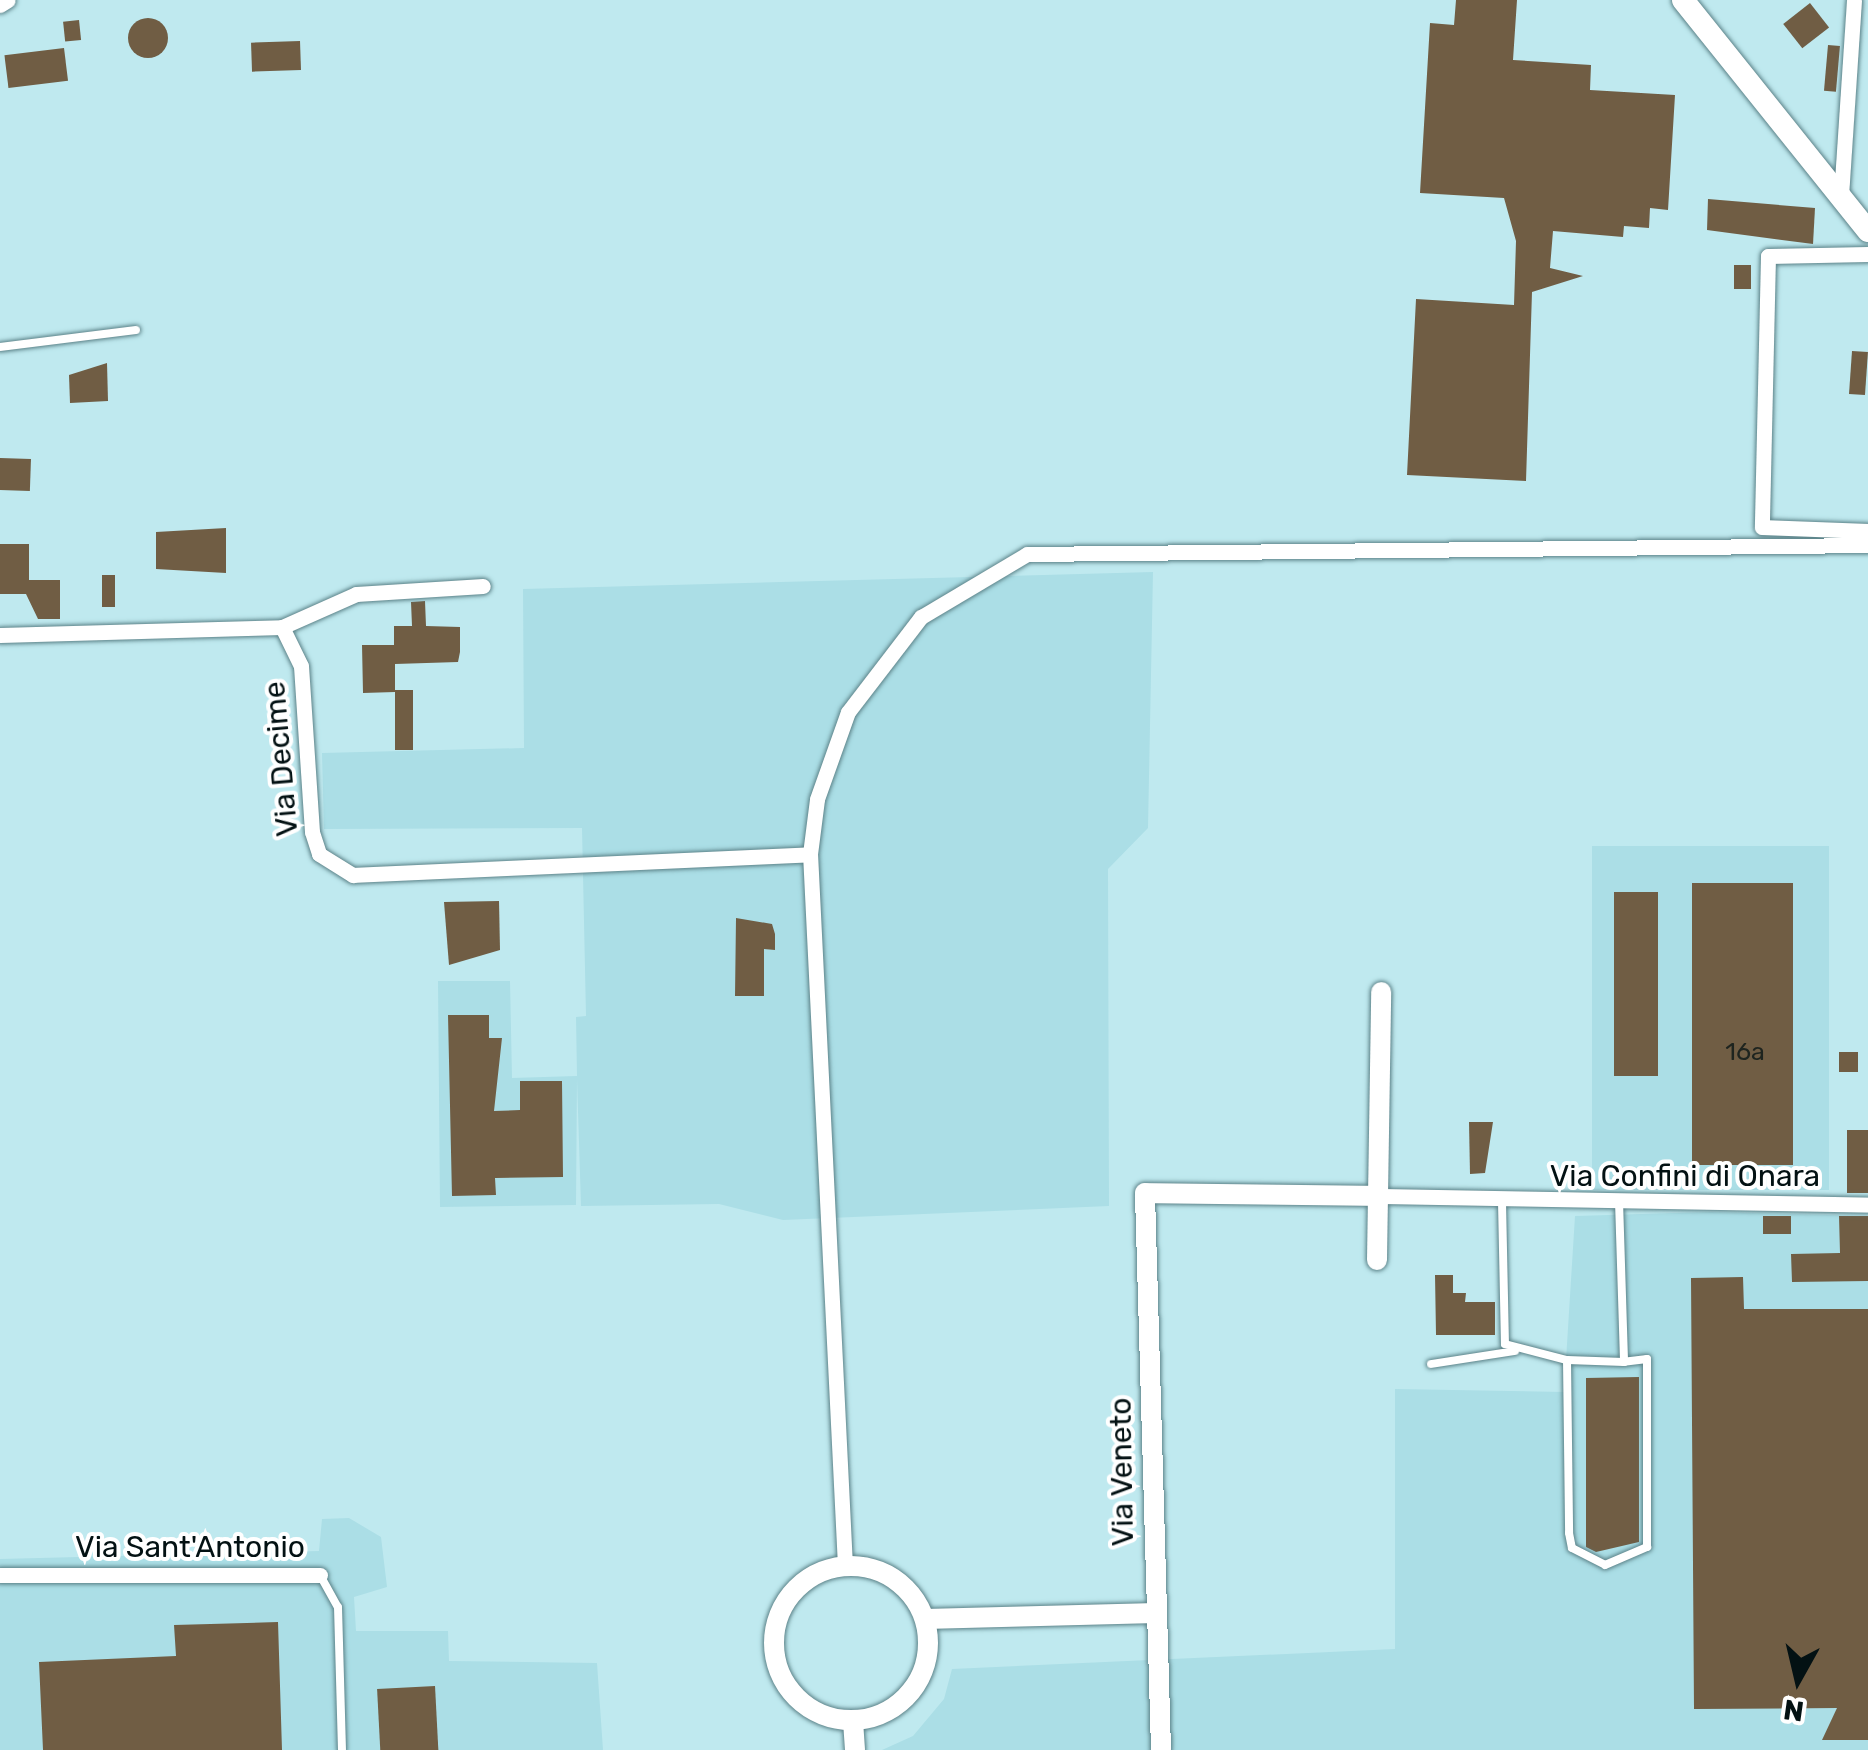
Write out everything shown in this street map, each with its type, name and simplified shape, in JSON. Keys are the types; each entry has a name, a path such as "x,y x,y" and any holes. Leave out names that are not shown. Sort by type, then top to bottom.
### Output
{"main road":[{"path":"1684,0 1868,230"}],"street":[{"path":"0,5 8,0"},
{"path":"1840,196 1854,0"},
{"path":"1868,254 1768,256 1762,527 1868,532"},
{"path":"846,1566 810,854 817,799 848,712 921,617 1027,554 1868,545"},
{"path":"0,635 282,627 356,594 483,586"},
{"name":"Via Decime","path":"282,627 301,666 312,832 331,867 373,874 810,854"},
{"path":"1377,1260 1381,992"},
{"name":"Via Veneto","path":"1161,1750 1145,1193 1375,1196"},
{"name":"Via Confini di Onara","path":"1375,1196 1502,1202 1868,1205"},
{"path":"846,1566 894,1579 925,1618 929,1642 915,1688 888,1711 853,1721 809,1709 774,1652 783,1606 799,1586 846,1566"},
{"name":"Via Sant'Antonio","path":"0,1574 320,1575"},
{"path":"925,1618 1156,1613"},
{"path":"853,1721 855,1750"}],"lane":[{"path":"0,348 136,330"},
{"path":"1620,1201 1624,1362"},
{"path":"1502,1202 1505,1344 1515,1350 1566,1360 1647,1359 1647,1547 1605,1565 1572,1548 1569,1533 1566,1360"},
{"path":"1430,1364 1515,1350"},
{"name":"Via Sant'Antonio","path":"320,1575 338,1607 342,1750"}],"shaded area":[{"path":"1153,572 1148,828 1108,869 1109,1206 783,1220 719,1204 581,1206 577,1079 576,1205 440,1207 438,981 510,981 512,1078 577,1076 576,1017 586,1016 582,828 324,829 322,753 524,748 523,589"},
{"path":"1592,846 1829,846 1829,1190 1592,1190"},
{"path":"1710,1212 1868,1216 1868,1750 882,1750 913,1736 944,1699 952,1669 1395,1649 1395,1389 1564,1392 1575,1216"},
{"path":"349,1518 381,1537 387,1587 354,1597 356,1631 448,1631 449,1661 597,1663 603,1750 0,1750 0,1559 319,1551 322,1519"}],"building":[{"path":"1456,0 1517,0 1513,60 1591,65 1590,90 1675,95 1668,210 1650,208 1649,228 1624,226 1623,237 1553,231 1550,268 1583,276 1532,292 1526,481 1407,475 1416,299 1514,305 1516,241 1504,198 1420,193 1430,23 1454,25"},
{"path":"1810,3 1829,27 1802,48 1783,24"},
{"path":"148,18 162,24 168,38 162,52 148,58 134,52 128,38 134,24"},
{"path":"79,20 81,40 65,42 63,22"},
{"path":"300,41 301,70 252,72 251,43"},
{"path":"1828,45 1840,46 1836,92 1824,91"},
{"path":"64,48 68,81 8,88 4,55"},
{"path":"1708,199 1815,208 1813,244 1707,230"},
{"path":"1734,265 1751,265 1751,289 1734,289"},
{"path":"1852,351 1868,352 1865,395 1849,394"},
{"path":"107,363 108,401 70,403 69,375"},
{"path":"0,458 31,459 30,491 0,490"},
{"path":"226,528 226,573 156,569 156,532"},
{"path":"0,544 29,544 29,580 60,580 60,619 38,619 26,594 0,594"},
{"path":"102,575 115,575 115,607 102,607"},
{"path":"425,601 426,626 460,627 458,662 395,664 395,690 413,690 413,750 395,750 395,692 363,693 362,645 394,645 394,626 412,626 411,602"},
{"path":"1692,883 1793,883 1793,1165 1692,1165"},
{"path":"1614,892 1658,892 1658,1076 1614,1076"},
{"path":"499,901 500,950 449,965 444,902"},
{"path":"736,918 772,924 775,950 764,949 764,996 735,996"},
{"path":"448,1015 489,1015 489,1038 502,1038 494,1111 520,1110 520,1081 562,1081 563,1177 495,1178 496,1195 452,1196"},
{"path":"1839,1052 1858,1052 1858,1072 1839,1072"},
{"path":"1469,1122 1493,1122 1485,1173 1470,1174"},
{"path":"1847,1130 1868,1130 1868,1193 1847,1193"},
{"path":"1763,1216 1791,1216 1791,1234 1763,1234"},
{"path":"1839,1216 1868,1216 1868,1281 1792,1282 1791,1254 1840,1253"},
{"path":"1435,1275 1453,1275 1453,1293 1466,1293 1465,1302 1495,1302 1495,1335 1436,1335"},
{"path":"1743,1277 1744,1309 1868,1309 1868,1740 1822,1740 1837,1708 1694,1709 1691,1278"},
{"path":"1639,1377 1639,1542 1596,1552 1586,1547 1586,1378"},
{"path":"278,1622 282,1750 43,1750 39,1662 176,1656 174,1625"},
{"path":"435,1686 438,1750 380,1750 377,1689"}]}
